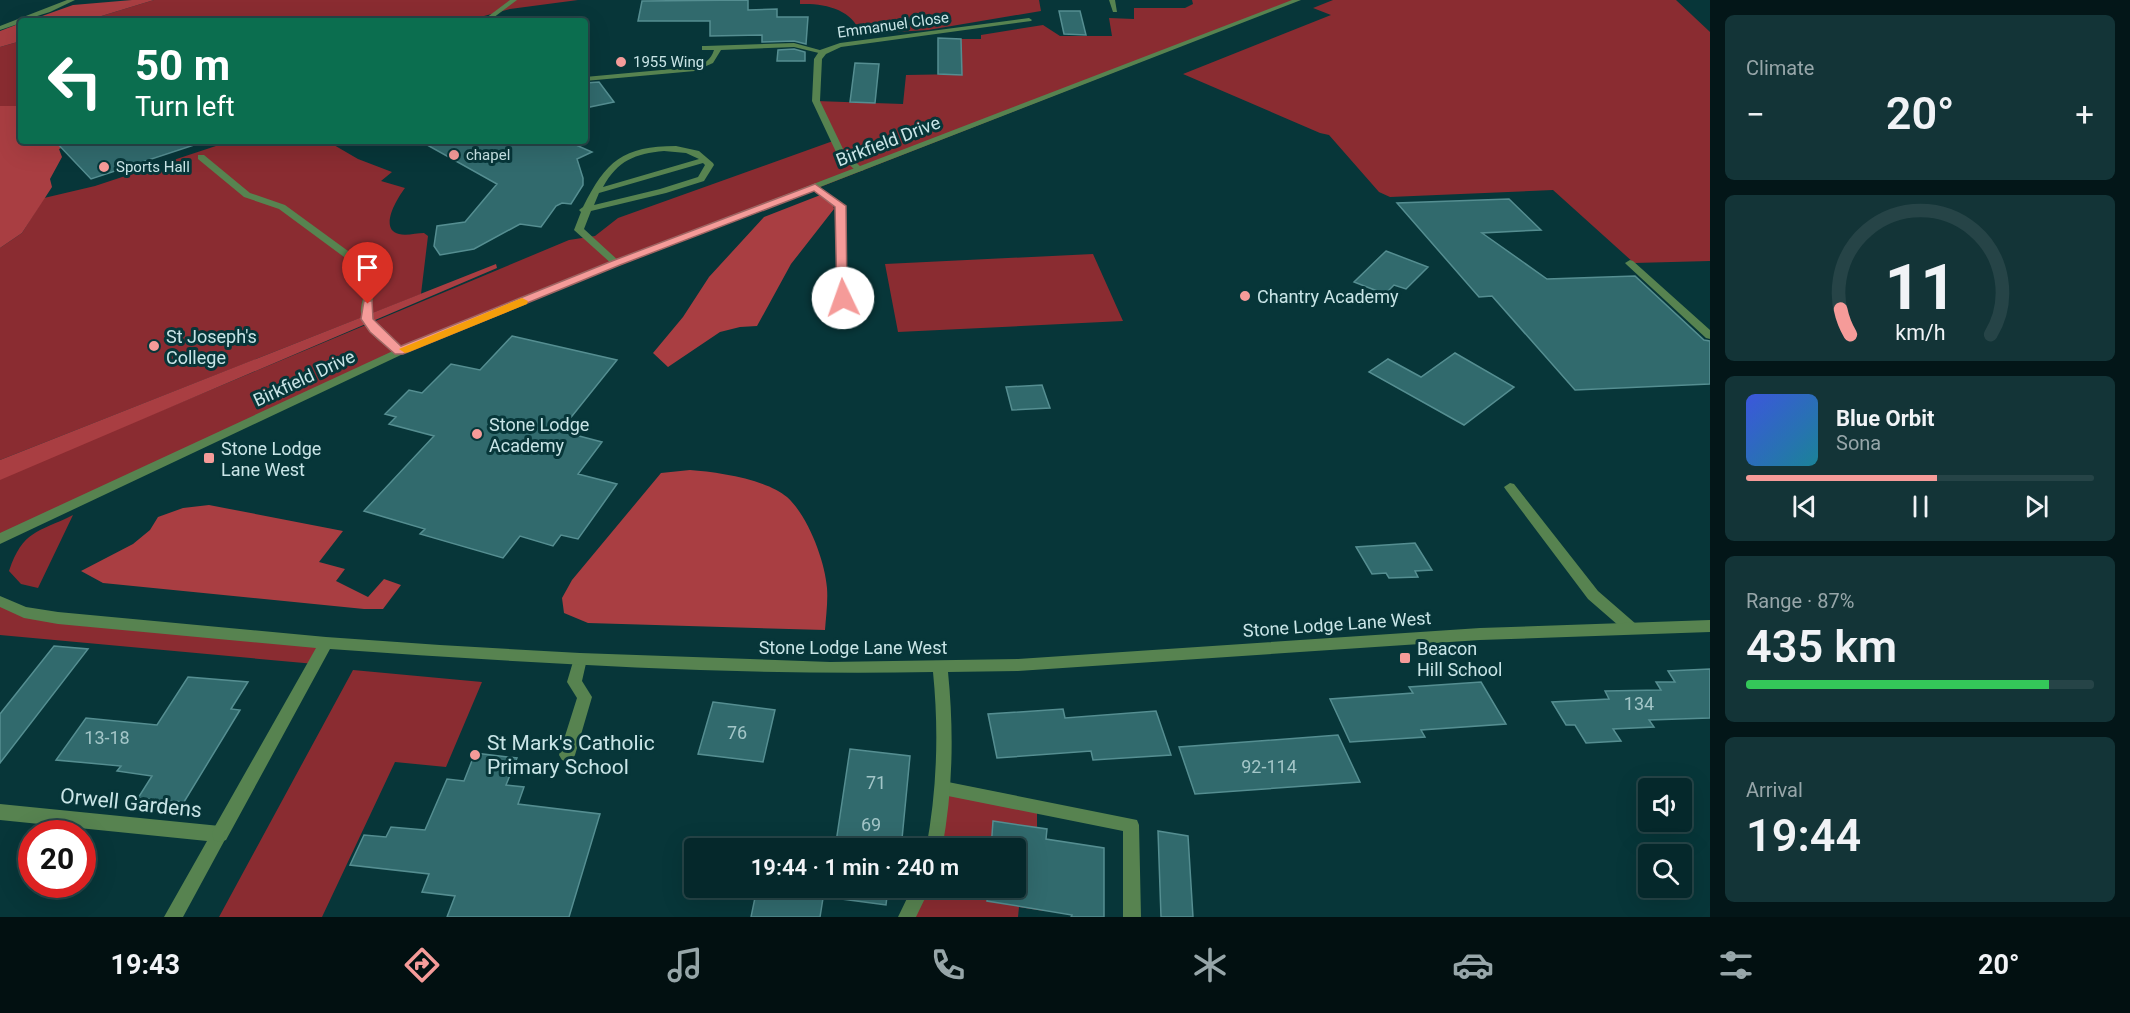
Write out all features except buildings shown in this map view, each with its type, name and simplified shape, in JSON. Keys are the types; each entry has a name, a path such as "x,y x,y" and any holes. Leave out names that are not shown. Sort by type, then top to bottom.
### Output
{"street":[{"path":"28,18 72,0"},
{"path":"489,18 514,0"},
{"path":"1112,0 1115,11"},
{"name":"Birkfield Drive","path":"0,539 399,351 616,263 1298,0"},
{"name":"Emmanuel Close","path":"860,170 840,152 816,101 818,59 823,52 840,45 1029,20"},
{"path":"0,28 18,22"},
{"path":"705,48 794,45 823,52"},
{"path":"588,79 695,69 711,62 717,56 718,47"},
{"path":"584,210 663,191 701,178 710,165 698,154 678,148 636,152 612,166 584,210 579,230 616,263"},
{"path":"201,157 247,195 282,207 367,269 373,280 366,312 367,319 374,329 399,351"},
{"path":"598,191 704,160"},
{"path":"815,187 840,206 843,298"},
{"path":"1630,263 1710,336"},
{"path":"1510,487 1593,595 1631,628"},
{"name":"Stone Lodge Lane West","path":"0,602 24,612 58,618 326,643 580,659 775,667 940,668 1480,634 1710,626"},
{"name":"Orwell Gardens","path":"0,812 220,834 326,643"},
{"path":"567,755 585,697 574,682 580,659"},
{"path":"936,838 943,788 945,740 940,668"},
{"path":"943,788 1131,825 1132,917"},
{"path":"173,917 220,834"},
{"path":"908,917 917,898"}],"shaded area":[{"path":"154,0 578,0 510,9 477,18 95,18"},
{"path":"154,0 95,18 36,18 73,5"},
{"path":"800,0 1039,0 1041,11 928,30 861,34 857,25 844,13 828,6 800,4"},
{"path":"1192,0 1298,0 399,352 0,539 0,478 569,240 595,236 618,218 833,141 816,101 903,104 906,75 962,74 961,39 981,39 981,35 1043,25 1060,36 1112,36 1109,18 1134,19 1134,8 1185,8 1193,4"},
{"path":"1333,0 1676,0 1710,32 1710,261 1634,263 1553,190 1390,197 1379,192 1329,135 1183,74 1331,15 1313,8"},
{"path":"18,24 18,42 0,47 0,31"},
{"path":"18,42 18,109 0,109 0,47"},
{"path":"0,106 18,106 18,144 68,144 59,149 62,157 50,179 52,187 22,233 0,248"},
{"path":"222,144 332,144 358,159 392,172 381,181 405,188 392,213 390,226 399,234 424,233 428,236 421,294 0,460 0,248 22,233 44,198 95,186"},
{"path":"823,194 832,202 834,209 791,264 757,326 720,332 668,367 653,353 683,317 709,277 764,217"},
{"path":"1093,254 1123,321 898,332 885,264"},
{"path":"496,264 497,268 0,480 0,460"},
{"path":"690,470 727,475 767,485 787,497 795,505 814,540 826,577 825,630 588,623 564,613 562,598 572,580 661,473"},
{"path":"209,505 343,531 319,562 345,569 336,581 368,597 384,579 401,585 383,609 364,609 103,583 81,571 133,544 150,530 158,517 183,508"},
{"path":"73,515 38,588 21,584 9,571 20,547 33,534"},
{"path":"0,602 13,608 326,643 315,664 0,635"},
{"path":"353,670 482,682 446,767 395,762 322,917 219,917"},
{"path":"943,788 1037,806 1037,828 1047,829 1044,911 1019,907 1018,917 908,917 917,898 1026,898 1026,838 936,838"}],"slow traffic":[{"path":"405,349 522,301"}],"place":[{"name":"1955 Wing","path":"621,62"},
{"name":"chapel","path":"454,155"},
{"name":"Sports Hall","path":"104,167"},
{"name":"Chantry Academy","path":"1245,296"},
{"name":"St Joseph's College","path":"154,346"},
{"name":"Stone Lodge Academy","path":"477,434"},
{"name":"Stone Lodge Lane West","path":"209,458"},
{"name":"Beacon Hill School","path":"1405,658"},
{"name":"St Mark's Catholic Primary School","path":"475,755"}],"route":[{"path":"368,304 367,319 374,329 399,351 616,263 815,187 840,206 843,298"}]}
